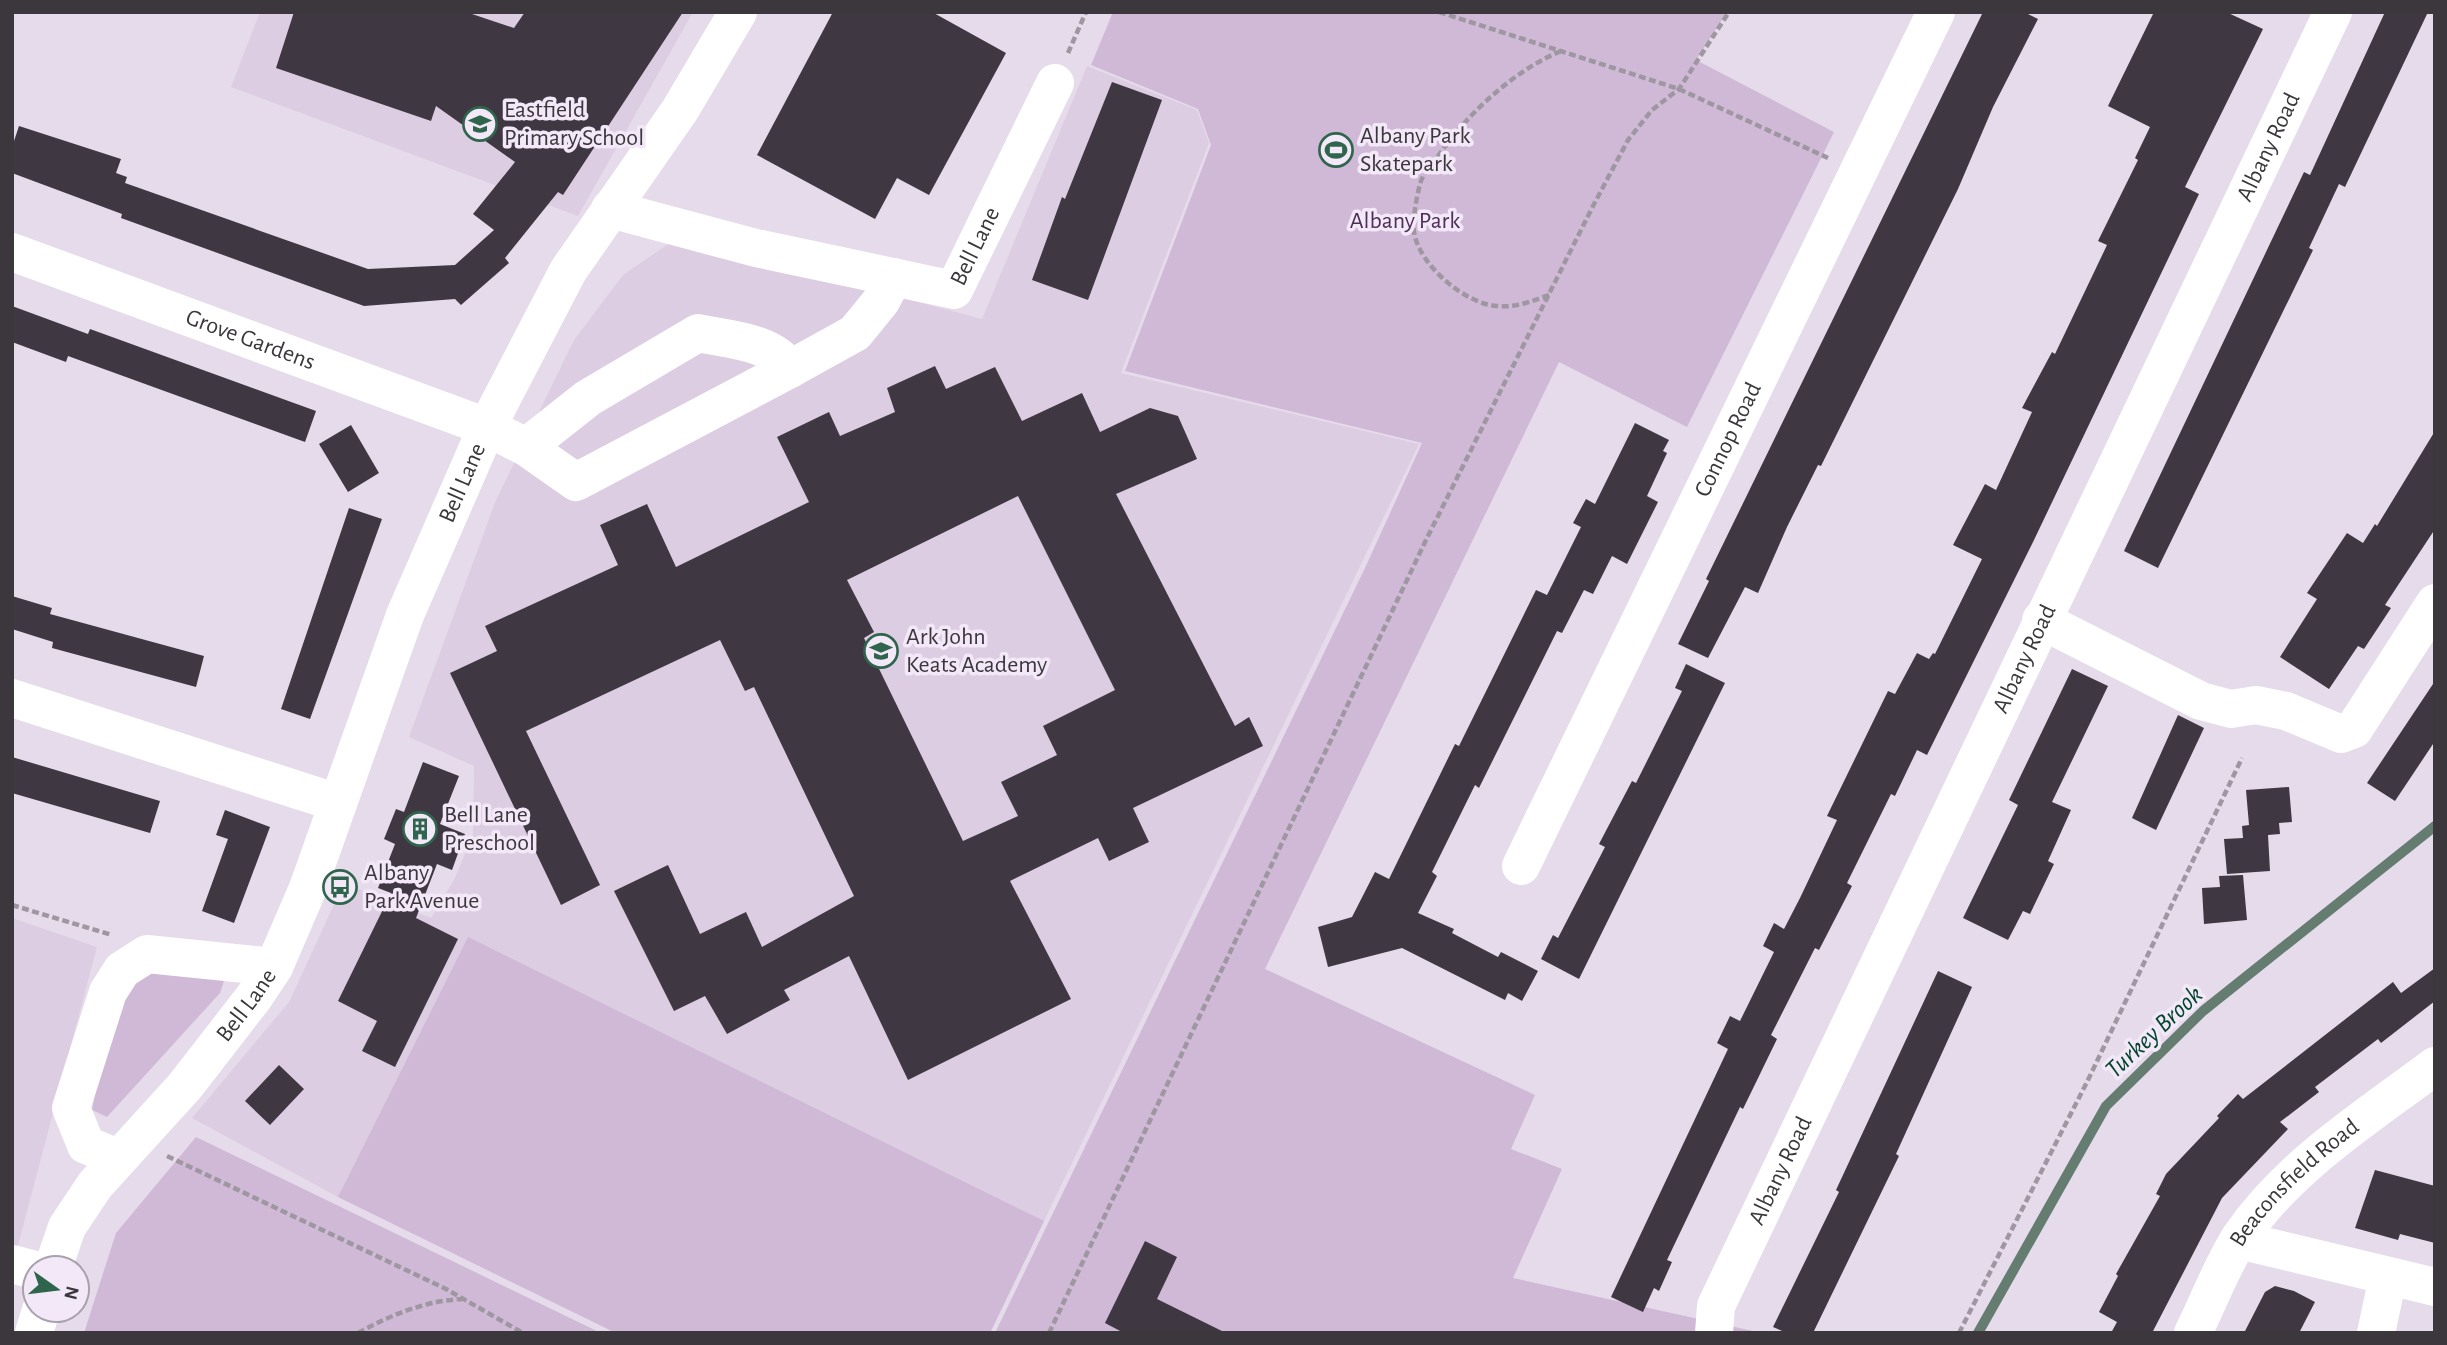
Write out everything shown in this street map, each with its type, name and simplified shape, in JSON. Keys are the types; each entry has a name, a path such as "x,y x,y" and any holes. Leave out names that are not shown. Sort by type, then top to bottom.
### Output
{"street":[{"path":"610,209 680,110 738,12"},
{"name":"Connop Road","path":"1521,866 1936,12"},
{"name":"Albany Road","path":"1715,1319 2041,620 2333,12"},
{"name":"Bell Lane","path":"58,1254 67,1227 95,1185 185,1086 274,967 291,932 414,591 487,427 568,271 610,209 756,248 954,290 1055,83"},
{"name":"Grove Gardens","path":"12,252 487,427 526,447 576,482 790,369"},
{"path":"526,447 589,398 698,333 756,345 782,356 790,369 855,333 881,301 894,277"},
{"path":"2041,620 2201,701 2231,709 2256,705 2286,711 2341,734 2354,729 2435,603"},
{"path":"12,698 338,803"},
{"path":"126,1149 86,1145 71,1108 108,992 122,970 147,954 274,967"},
{"name":"Beaconsfield Road","path":"2193,1333 2239,1240 2265,1206 2344,1133 2425,1084"},
{"path":"2239,1240 2435,1287"},
{"path":"2376,1333 2388,1277"}],"path":[{"path":"1055,83 1086,12"},
{"path":"1439,12 1679,89 1857,172"},
{"path":"1049,1333 1517,354 1550,295 1628,140 1652,110 1679,89 1729,12"},
{"path":"1550,295 1524,304 1495,306 1456,291 1432,268 1414,232 1420,182 1448,141 1476,108 1539,60 1563,50"},
{"path":"1959,1333 2087,1082 2242,758"},
{"path":"12,905 104,931 147,954"},
{"path":"126,1149 463,1299 523,1333"},
{"path":"358,1333 385,1318 420,1306 436,1301 463,1299"}],"shaded area":[{"name":"Eastfield Primary School","path":"260,12 693,12 578,216 231,87"},
{"name":"Ark John Keats Academy","path":"1087,66 1197,110 1209,143 1121,373 1419,444 990,1333 616,1333 338,1197 192,1118 289,1002 344,883 431,918 455,878 473,834 474,766 409,737 496,500 574,340 623,275 677,238 982,319"},
{"path":"12,918 97,947 12,1268"}],"green space":[{"name":"Albany Park","path":"1113,12 1727,12 1696,60 1834,132 1687,427 1559,362 1265,969 1535,1095 1511,1149 1562,1169 1513,1278 1762,1333 995,1333 1365,568 1422,443 1125,371 1211,145 1198,109 1091,65"},
{"path":"468,937 1044,1221 990,1333 616,1333 338,1197"},
{"path":"148,970 225,978 220,993 107,1117 92,1110 99,1073 125,996"},
{"path":"196,1137 601,1333 84,1333 87,1324 91,1324 91,1311 116,1233"}],"building":[{"name":"Eastfield Primary School","path":"294,12 466,12 514,28 525,12 683,12 563,195 558,192 505,258 509,263 461,305 455,299 364,306 121,218 122,214 12,173 12,147 19,126 121,159 116,173 127,177 125,183 368,269 455,265 494,230 473,214 515,162 436,106 431,121 276,68"},
{"path":"833,12 932,12 1006,53 929,195 897,178 875,219 757,155"},
{"path":"1983,12 2024,12 2038,19 1993,107 1958,189 1821,466 1818,465 1787,527 1758,593 1745,587 1708,658 1678,644 1709,581 1706,579"},
{"path":"2154,12 2226,12 2263,29 2185,187 2199,194 2034,540 1927,755 1917,750 1895,796 1891,794 1847,883 1852,886 1819,950 1815,948 1771,1035 1777,1039 1743,1109 1740,1107 1667,1260 1672,1262 1659,1291 1654,1288 1643,1312 1611,1297 1728,1049 1717,1043 1730,1016 1740,1021 1774,952 1763,946 1774,923 1784,929 1800,898 1837,820 1827,816 1888,691 1895,694 1917,653 1929,659 1935,654 1982,559 1953,545 1985,484 1996,490 2032,412 2022,408 2052,352 2055,354 2107,245 2098,241 2138,160 2135,158 2150,127 2108,106"},
{"path":"2385,12 2428,12 2345,187 2339,184 2309,248 2313,250 2158,568 2124,551 2304,172 2310,175"},
{"path":"1112,82 1162,100 1088,300 1032,280 1062,197 1065,199"},
{"path":"12,306 88,334 90,329 316,411 305,442 68,356 66,362 12,342"},
{"path":"935,366 946,389 995,367 1022,421 1082,393 1100,432 1150,408 1178,416 1197,459 1116,494 1235,726 1249,717 1263,746 1133,808 1149,842 1109,861 1098,838 1010,881 1071,999 908,1080 849,956 784,990 790,1000 727,1034 705,996 674,1011 614,891 668,865 700,934 746,912 762,947 854,896 754,687 745,691 720,640 526,731 600,885 561,905 450,673 497,651 485,626 618,565 600,525 647,504 676,567 809,502 777,437 829,412 840,436 895,412 887,388","holes":["1018,496 1115,690 1043,726 1057,755 1001,782 1018,816 963,841 864,638 874,632 847,580"]},
{"path":"1635,423 1669,440 1663,451 1667,453 1647,496 1658,502 1627,564 1612,556 1593,594 1584,590 1562,633 1557,631 1479,788 1475,785 1432,872 1437,876 1418,913 1454,929 1452,933 1498,957 1501,952 1538,971 1522,1001 1508,993 1505,1000 1402,948 1328,967 1318,927 1352,917 1375,872 1389,879 1455,744 1459,746 1536,590 1547,595 1581,527 1573,523 1586,499 1595,504"},
{"path":"351,425 379,473 348,492 319,444"},
{"path":"2435,431 2435,529 2385,605 2391,608 2364,649 2358,646 2329,689 2280,657 2317,599 2307,593 2347,533 2363,543 2375,524 2377,526"},
{"path":"349,508 382,519 310,719 281,709"},
{"path":"12,596 52,608 50,614 204,656 196,687 52,648 53,642 12,629"},
{"path":"1686,664 1725,683 1579,979 1541,959 1553,935 1558,938 1605,847 1599,844 1632,781 1636,783 1682,691 1675,688"},
{"path":"2072,669 2108,686 2052,802 2071,810 2048,861 2054,864 2030,914 2023,911 2008,940 1963,918 2018,805 2009,800"},
{"path":"2435,681 2435,741 2395,801 2367,783"},
{"path":"2178,715 2204,728 2156,830 2132,818"},
{"path":"12,757 160,801 150,833 12,793"},
{"path":"423,762 459,776 440,824 465,834 452,870 437,864 416,918 458,939 395,1067 362,1051 377,1021 338,1001 391,893 378,888 395,844 384,839 396,809 404,812"},
{"path":"2289,787 2292,822 2279,823 2280,834 2268,835 2270,871 2227,874 2224,839 2243,838 2242,826 2249,825 2246,790"},
{"path":"225,810 270,827 234,923 202,911 228,839 216,835"},
{"path":"2243,875 2247,920 2204,924 2202,888 2220,887 2219,876"},
{"path":"2435,968 2435,1001 2381,1043 2378,1039 2315,1087 2319,1092 2280,1122 2288,1129 2222,1198 2152,1333 2111,1333 2117,1322 2099,1312 2118,1276 2116,1274 2160,1196 2156,1194 2166,1174 2219,1118 2217,1116 2238,1094 2243,1099 2393,982 2401,993"},
{"path":"1938,971 1972,987 1896,1154 1899,1156 1813,1333 1787,1333 1773,1327 1839,1192 1836,1190"},
{"path":"279,1065 304,1089 270,1125 245,1101"},
{"path":"2375,1170 2435,1186 2435,1243 2400,1234 2398,1240 2355,1228"},
{"path":"1145,1241 1177,1257 1157,1299 1226,1333 1124,1333 1105,1323"},
{"path":"2275,1286 2294,1291 2315,1302 2299,1333 2244,1333 2265,1292"}],"waterway":[{"name":"Turkey Brook","path":"1978,1333 2106,1106 2203,1011 2435,826"}],"place":[{"name":"Eastfield Primary School","path":"480,124"},
{"name":"Albany Park Skatepark","path":"1336,150"},
{"name":"Ark John Keats Academy","path":"881,651"},
{"name":"Bell Lane Preschool","path":"420,829"},
{"name":"Albany Park Avenue","path":"340,887"}]}
